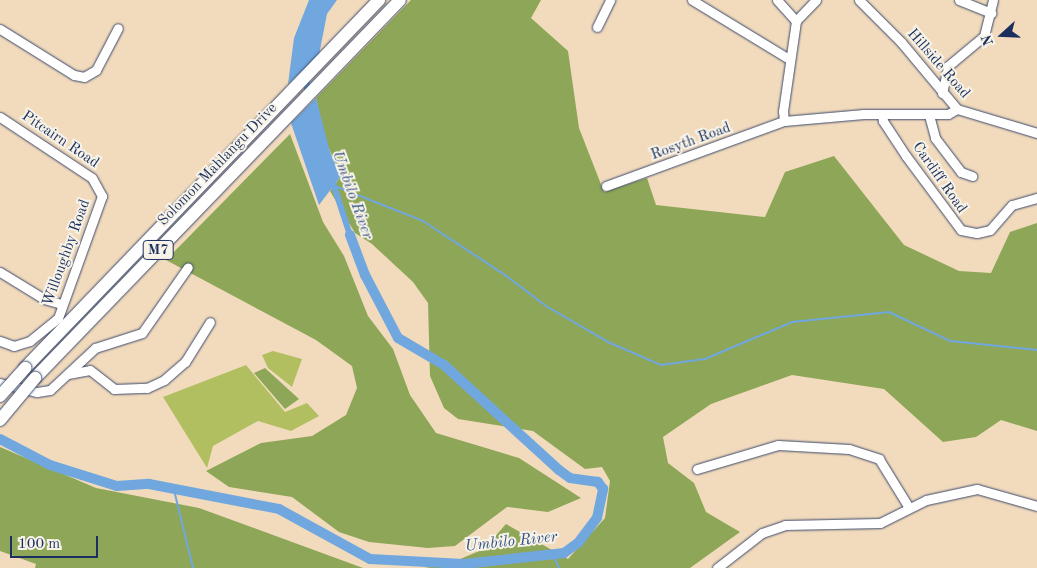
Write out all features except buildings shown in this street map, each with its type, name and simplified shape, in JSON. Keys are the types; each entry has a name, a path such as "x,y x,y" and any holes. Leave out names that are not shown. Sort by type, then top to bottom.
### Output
{"highway":[{"name":"Solomon Mahlangu Drive","path":"0,396 378,0"},
{"name":"Solomon Mahlangu Drive","path":"0,420 35,378 400,0"}],"street":[{"path":"597,27 610,0"},
{"path":"692,0 789,59"},
{"path":"777,0 796,21"},
{"path":"816,0 796,21 789,59 783,111 784,122 882,115 929,115 957,110"},
{"name":"Hillside Road","path":"859,0 901,42 957,110 1037,133"},
{"path":"959,0 992,13"},
{"path":"942,93 948,66 980,42 992,13 993,0"},
{"path":"0,29 74,75 84,77 96,70 118,28"},
{"name":"Cardiff Road","path":"882,115 883,121 906,156 961,230 977,233 990,230 1012,205 1037,198"},
{"path":"929,115 936,138 960,172 972,176"},
{"name":"Pitcairn Road","path":"0,117 92,178 101,189"},
{"name":"Rosyth Road","path":"606,186 784,122"},
{"name":"Willoughby Road","path":"0,341 14,346 38,337 58,318 61,304 68,297 102,201 101,189"},
{"path":"0,383 45,391 95,348 136,336 146,330 188,267"},
{"path":"0,272 44,299 61,304"},
{"path":"67,374 90,370 114,389 148,388 164,380 185,362 210,322"},
{"path":"697,469 778,445 849,449 879,459 908,506"},
{"path":"717,568 762,534 777,526 880,522 908,506 977,489 1037,506"}],"green space":[{"path":"411,0 541,0 531,18 568,51 579,128 604,192 647,178 656,205 765,217 785,172 834,156 904,245 959,271 991,273 1010,232 1037,223 1037,431 1001,420 976,437 943,442 884,389 792,375 711,404 663,437 668,463 694,483 706,512 740,532 690,568 424,568 446,565 484,549 506,524 568,559 605,518 610,481 602,467 585,469 533,431 458,419 444,408 430,376 428,303 413,282 372,244 355,233 330,191 341,176 326,142 316,98"},
{"path":"290,134 323,222 344,256 368,316 393,349 410,395 436,433 519,458 581,498 548,512 507,507 455,546 428,548 369,542 339,532 292,497 229,487 206,471 261,443 312,436 346,415 357,388 352,366 316,340 166,260"},
{"path":"273,351 302,359 292,387 268,368 262,355"},
{"path":"246,365 285,412 307,403 319,416 291,431 258,421 213,446 207,468 163,397"},
{"path":"265,368 299,399 285,409 254,373"},
{"path":"0,447 96,488 199,508 363,568 35,568 36,564 0,551"}],"water":[{"path":"309,0 337,0 327,14 319,55 288,84 294,38"},
{"path":"316,98 330,152 341,176 319,205 291,123"}],"waterway":[{"name":"Umbilo River","path":"306,59 307,96"},
{"name":"Umbilo River","path":"331,177 350,235"},
{"path":"335,186 423,221 505,275 546,306 608,342 661,365 705,359 792,322 889,312 950,341 1037,350"},
{"name":"Umbilo River","path":"0,439 50,465 117,486 149,484 279,509 370,559 464,564 564,553 578,543 597,518 603,489 598,482 570,478 559,470 444,365 398,338 365,275 350,235"},
{"path":"174,490 193,568"},
{"path":"553,555 559,568"}]}
